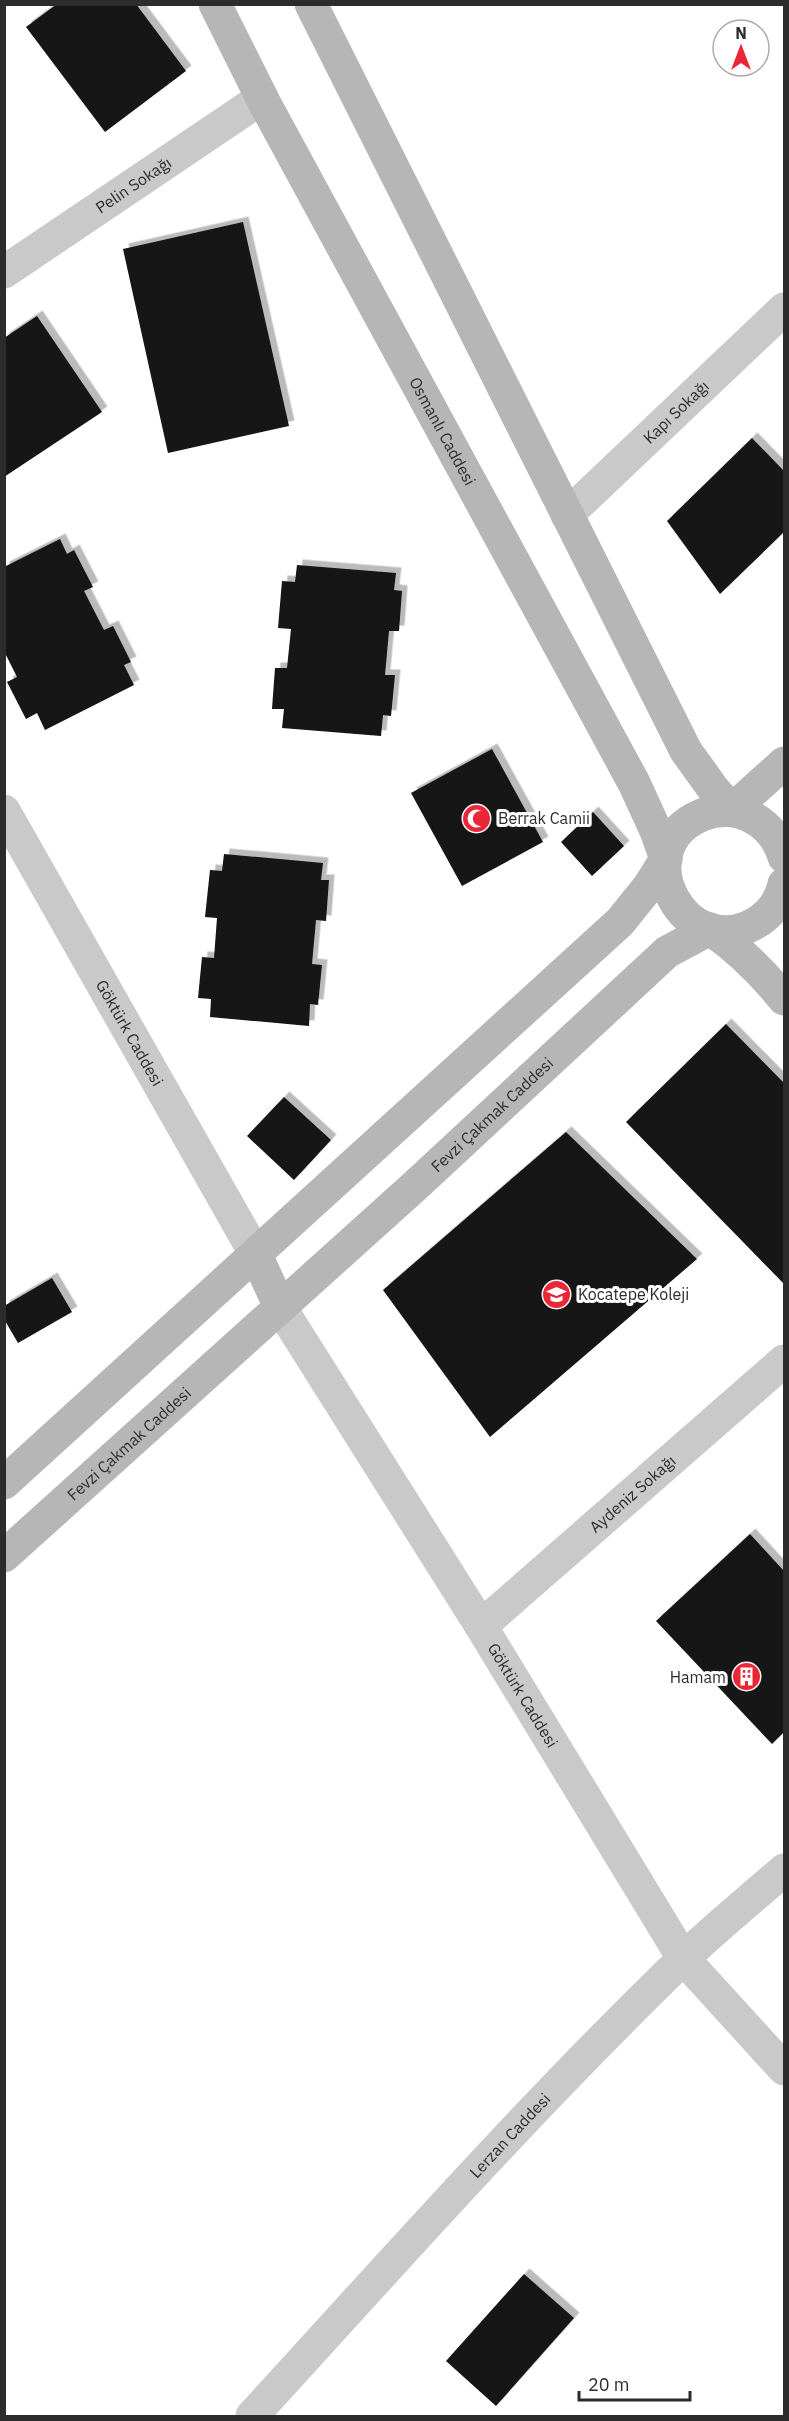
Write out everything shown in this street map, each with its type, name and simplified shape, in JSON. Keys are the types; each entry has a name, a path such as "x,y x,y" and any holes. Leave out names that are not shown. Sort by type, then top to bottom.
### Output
{"main road":[{"name":"Osmanlı Caddesi","path":"215,4 262,98 628,772 647,810 666,859 665,874 669,891 677,907 691,920 710,929"},
{"path":"311,4 686,751 714,790 732,810"},
{"path":"732,810 784,763"},
{"path":"4,1483 620,922 649,886 666,859 675,838 693,819 712,812 732,810 751,815 768,827 778,839 784,856"},
{"path":"710,929 737,930 752,925 765,917 776,904 784,884"},
{"path":"710,929 741,952 784,999"},
{"name":"Fevzi Çakmak Caddesi","path":"4,1556 425,1177 667,952 710,929"},
{"path":"256,1255 280,1307"}],"street":[{"name":"Pelin Sokağı","path":"4,272 262,98"},
{"name":"Kapı Sokağı","path":"567,515 784,309"},
{"name":"Göktürk Caddesi","path":"4,811 256,1255"},
{"name":"Göktürk Caddesi","path":"280,1307 481,1626 683,1958 784,2068"},
{"name":"Aydeniz Sokağı","path":"481,1626 784,1361"},
{"name":"Lerzan Caddesi","path":"252,2416 502,2144 683,1958 784,1870"}],"building":[{"path":"57,4 136,4 186,71 105,132 26,27"},
{"path":"243,222 289,426 168,453 123,249"},
{"path":"37,316 102,412 4,477 4,338"},
{"path":"752,438 784,471 784,532 720,594 667,521"},
{"path":"60,539 67,554 74,550 93,587 84,591 104,630 113,626 131,662 124,665 134,685 45,730 37,713 26,719 7,682 17,677 4,651 4,567"},
{"path":"297,565 396,573 394,590 402,591 399,631 389,631 385,675 395,675 391,716 383,715 381,736 282,728 284,709 272,709 275,668 287,668 291,629 278,628 282,581 295,582"},
{"name":"Berrak Camii","path":"492,749 543,842 462,886 411,793"},
{"path":"593,812 624,846 592,876 561,842"},
{"path":"224,854 323,863 321,880 329,880 326,921 316,920 312,964 322,965 318,1005 310,1004 309,1026 210,1017 211,999 198,998 202,957 214,958 217,918 205,917 210,870 222,871"},
{"path":"726,1024 784,1083 784,1284 626,1122"},
{"path":"284,1097 331,1140 294,1180 247,1136"},
{"path":"566,1132 697,1259 490,1437 383,1290"},
{"path":"52,1278 72,1312 18,1343 4,1319 4,1306"},
{"name":"Hamam","path":"750,1534 784,1571 784,1732 772,1744 656,1621"},
{"path":"524,2274 574,2318 496,2406 446,2361"}],"place":[{"name":"Berrak Camii","path":"477,818"},
{"name":"Kocatepe Koleji","path":"557,1294"},
{"name":"Hamam","path":"747,1677"}]}
